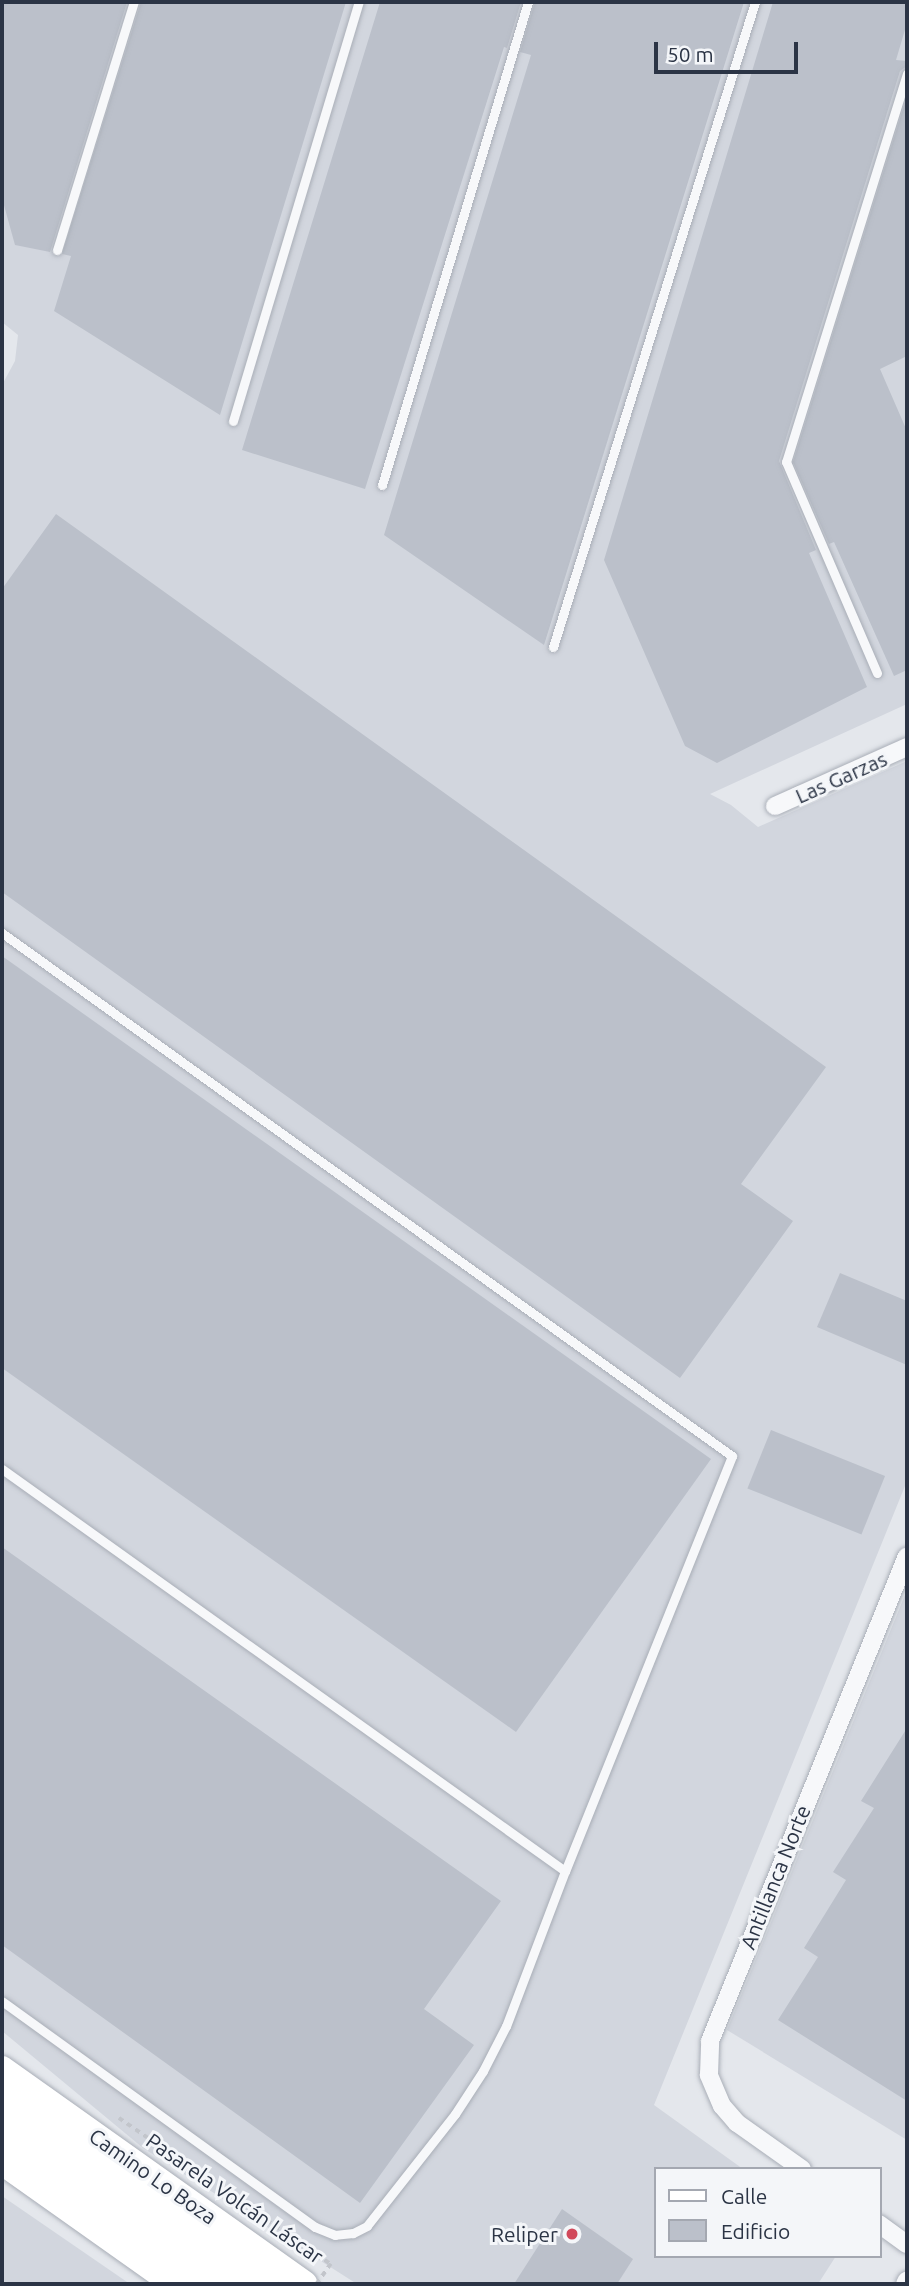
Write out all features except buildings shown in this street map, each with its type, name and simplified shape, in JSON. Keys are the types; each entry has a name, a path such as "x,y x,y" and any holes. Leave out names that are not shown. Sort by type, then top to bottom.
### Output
{"highway":[{"path":"2,2100 262,2284"},
{"path":"2,2131 218,2284"}],"street":[{"name":"Las Garzas","path":"775,806 907,747"},
{"name":"Antillanca Norte","path":"799,2167 737,2123 722,2106 709,2075 710,2041 907,1556"},
{"name":"Camino Lo Boza","path":"2,2069 304,2284"},
{"path":"2,2162 174,2284"},
{"path":"881,2225 907,2244"}],"lane":[{"path":"57,250 134,2"},
{"path":"233,421 359,2"},
{"path":"382,485 528,2"},
{"path":"553,647 755,2"},
{"path":"877,673 786,462 907,73"},
{"path":"2,933 732,1456 565,1871 506,2026 484,2071 455,2114 367,2226 353,2233 335,2235 315,2227 2,2001"},
{"path":"2,1469 565,1871"}],"path":[{"name":"Pasarela Volcán Láscar","path":"119,2118 331,2264 317,2284"}],"shaded area":[{"path":"2,2 907,2 907,704 710,794 731,805 758,827 907,761 907,1481 654,2105 740,2167 654,2167 654,2258 835,2258 818,2284 357,2284 143,2148 2,2031 2,385 15,361 18,335 2,322"},
{"path":"907,1590 907,2140 727,2030"},
{"path":"2,2196 130,2284 2,2284"}],"place":[{"name":"Reliper","path":"572,2234"}]}
